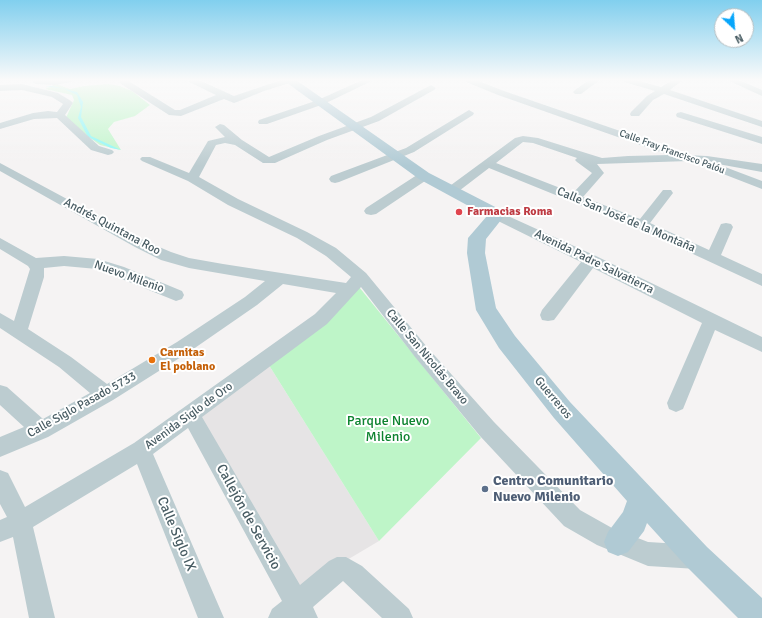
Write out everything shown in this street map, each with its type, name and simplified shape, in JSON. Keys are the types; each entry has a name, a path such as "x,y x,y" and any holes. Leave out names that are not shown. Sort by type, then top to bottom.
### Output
{"main road":[{"name":"Avenida Padre Salvatierra","path":"331,109 394,156 424,176 497,215"},
{"name":"Guerreros","path":"497,215 477,238 476,253 486,310 507,342 557,404 697,557 760,618"},
{"path":"618,542 634,521 642,498"}],"street":[{"path":"60,115 64,109"},
{"path":"166,109 173,113 181,113 191,109"},
{"path":"263,122 301,109"},
{"path":"220,126 238,142 270,162 323,138 375,119 393,109"},
{"name":"Calle Fray Francisco Palóu","path":"547,109 762,185"},
{"path":"635,114 640,109"},
{"path":"717,109 762,124"},
{"path":"335,179 410,150 470,113"},
{"path":"0,126 33,116 48,114 60,115 95,148 108,152"},
{"path":"681,115 762,141"},
{"path":"451,191 519,140 523,139 534,140 601,162 628,159 689,158 707,159 762,168"},
{"path":"192,178 212,143 225,140 238,142"},
{"path":"567,152 593,167 598,173 575,198"},
{"name":"Calle San Nicolás Bravo","path":"146,159 192,178 233,202 302,235 331,252 356,283 421,352 486,429 572,518 605,537 648,554 697,557"},
{"name":"Calle San José de la Montaña","path":"489,164 642,226 762,280"},
{"name":"Andrés Quintana Roo","path":"0,166 140,244 166,256 196,264 280,278 356,283"},
{"path":"371,211 424,176"},
{"path":"642,226 667,193"},
{"name":"Avenida Padre Salvatierra","path":"497,215 762,345"},
{"path":"713,257 726,227"},
{"path":"0,243 34,263 37,269 19,332"},
{"path":"548,315 591,260"},
{"name":"Nuevo Milenio","path":"34,263 64,261 98,264 119,271 176,295"},
{"name":"Calle Siglo Pasado 5733","path":"0,447 41,430 106,394 183,347 251,301 280,278"},
{"name":"Avenida Siglo de Oro","path":"0,531 22,522 141,450 321,319 356,283"},
{"path":"0,320 65,362 106,394"},
{"path":"676,403 711,320"},
{"path":"0,393 41,430"},
{"name":"Callejón de Servicio","path":"191,415 294,614"},
{"name":"Calle Siglo IX","path":"141,450 211,618"},
{"path":"0,481 22,522 42,618"},
{"path":"294,614 337,569 346,568 400,618"}],"shaded area":[{"path":"267,362 379,541 293,592 193,417"}],"green space":[{"path":"70,109 145,109 135,116 114,122 108,129 121,150 100,145 65,120"},
{"name":"Parque Nuevo Milenio","path":"355,282 481,438 379,541 267,362"}],"water":[{"path":"80,109 82,109 81,117 91,136 121,150 111,148 88,137 78,118"}],"place":[{"name":"Farmacias Roma","path":"459,212"},
{"name":"Carnitas El poblano","path":"152,360"},
{"name":"Centro Comunitario Nuevo Milenio","path":"485,489"}]}
